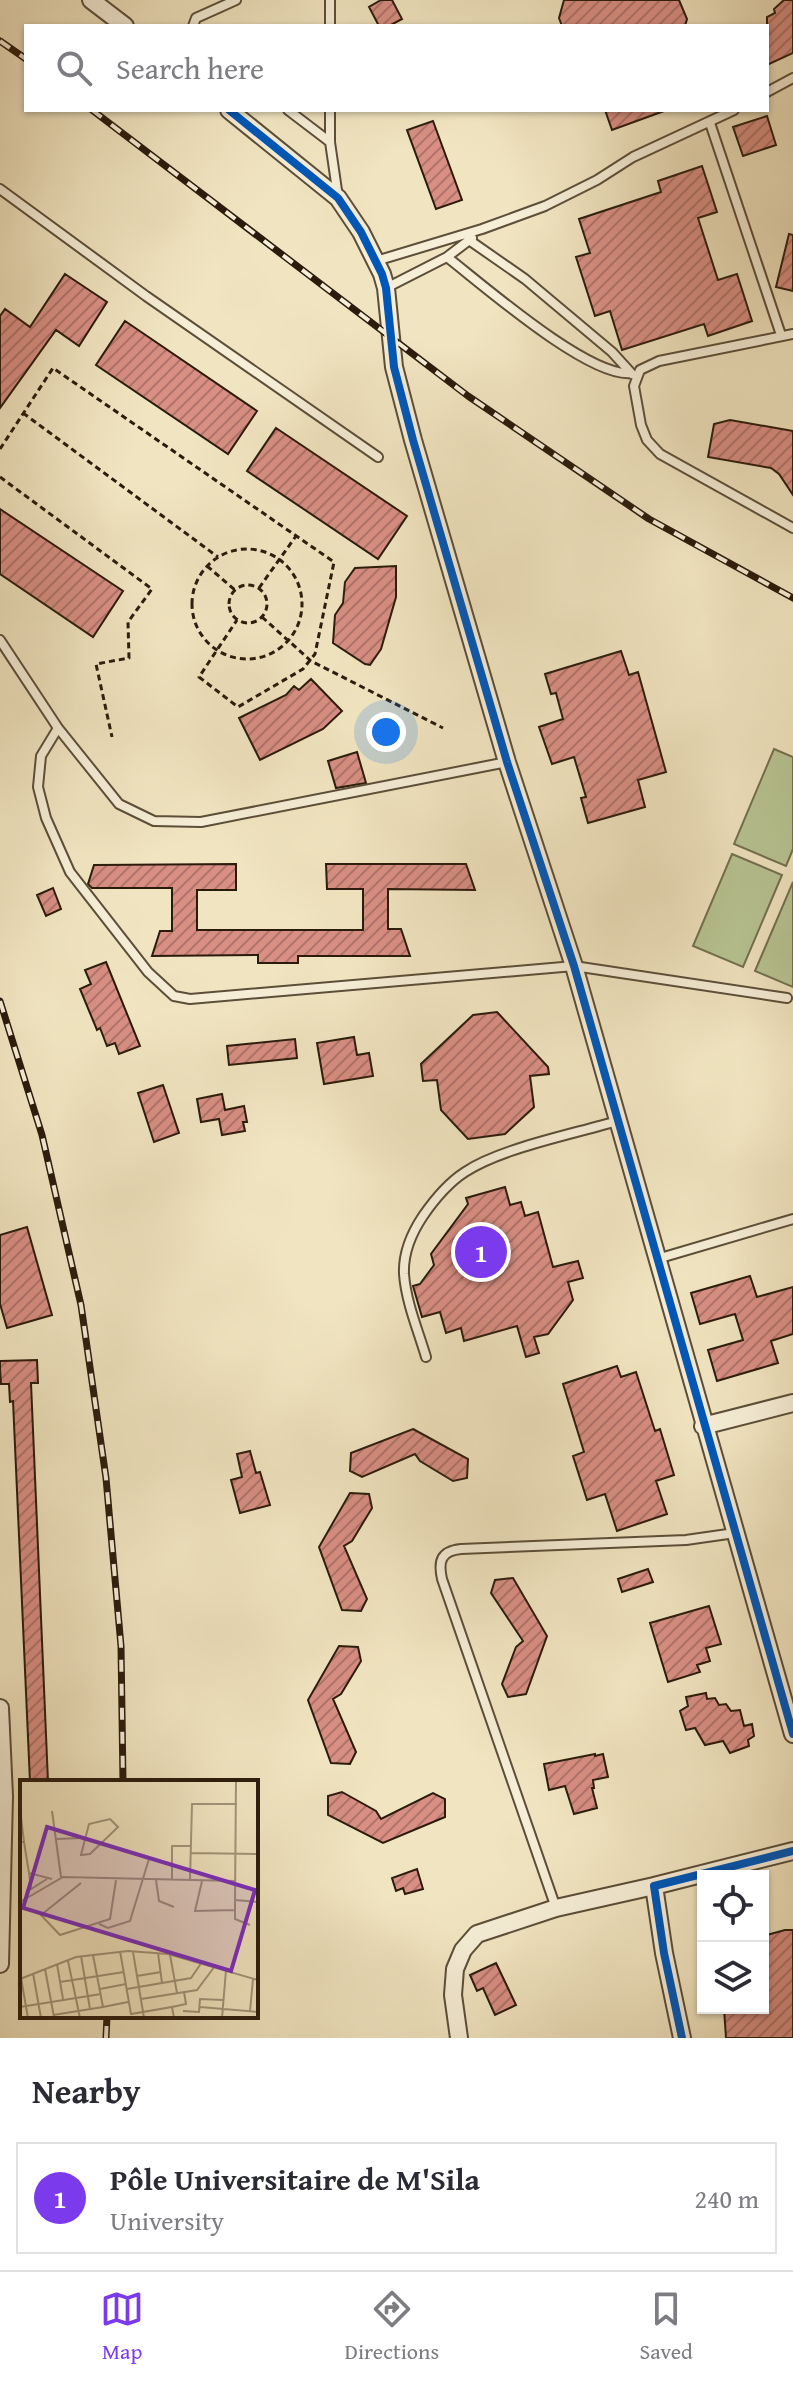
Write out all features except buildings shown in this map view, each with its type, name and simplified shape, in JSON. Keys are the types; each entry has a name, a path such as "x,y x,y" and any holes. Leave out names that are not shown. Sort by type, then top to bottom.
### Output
{"street":[{"path":"91,0 122,24"},
{"path":"231,112 338,198 376,261 386,288 394,367 401,395 507,762 574,966 793,1734"},
{"path":"703,1426 793,1403"},
{"path":"0,1708 0,1964"},
{"path":"459,2038 453,1995 455,1969 463,1950 477,1934 556,1908 793,1851"},
{"path":"654,1886 682,2038"}],"lane":[{"path":"194,24 196,18 236,0"},
{"path":"330,0 330,24"},
{"path":"769,91 793,78"},
{"path":"291,112 330,142"},
{"path":"330,112 330,142 338,198"},
{"path":"376,261 545,206 597,180 633,157 730,112"},
{"path":"710,123 781,335"},
{"path":"0,189 146,296 378,457"},
{"path":"386,288 418,275 482,229"},
{"path":"469,240 525,279 612,352 633,375 641,425 647,440 660,454 793,528"},
{"path":"447,257 562,345 614,373 633,375 648,365 668,358 793,334"},
{"path":"0,640 58,728 119,804 154,821 201,822 507,762"},
{"path":"58,728 41,756 38,787 46,818 70,872 148,972 174,996 190,999 574,966 787,998"},
{"path":"426,1357 404,1274 406,1252 414,1230 430,1207 466,1171 501,1155 617,1121"},
{"path":"656,1260 793,1219"},
{"path":"556,1908 442,1579 439,1564 442,1556 449,1550 461,1549 686,1540 735,1533"}],"path":[{"path":"0,449 53,368 334,562 311,661 303,669 238,707 199,677 237,620"},
{"path":"23,413 218,557"},
{"path":"0,477 152,589 128,622 129,658 96,664 112,737"},
{"path":"259,588 296,536"},
{"path":"251,549 268,553 279,560 294,576 300,592 302,609 298,626 289,641 275,652 259,658 241,659 224,655 199,631 193,615 192,597 197,580 218,557 234,550 251,549"},
{"path":"207,566 235,590"},
{"path":"246,585 259,588 267,605 262,617 251,623 237,620 229,607 235,590 246,585"},
{"path":"262,617 311,661 443,728"}],"green space":[{"path":"774,749 793,757 793,849 786,866 734,844"},
{"path":"732,854 782,875 743,967 693,946"},
{"path":"793,882 793,987 755,971"}],"railway":[{"path":"0,41 24,58"},
{"path":"95,112 468,396 649,519 793,598"},
{"path":"0,1001 42,1135 81,1305 106,1478 121,1646 123,1780"},
{"path":"106,2038 107,2018"}],"cycle path":[{"path":"231,112 338,198 361,232 382,274 394,367 413,440 507,762 574,966 793,1734"},
{"path":"682,2038 654,1886 793,1851"}],"place":[{"name":"Pôle Universitaire de M'Sila","path":"481,1252"}]}
